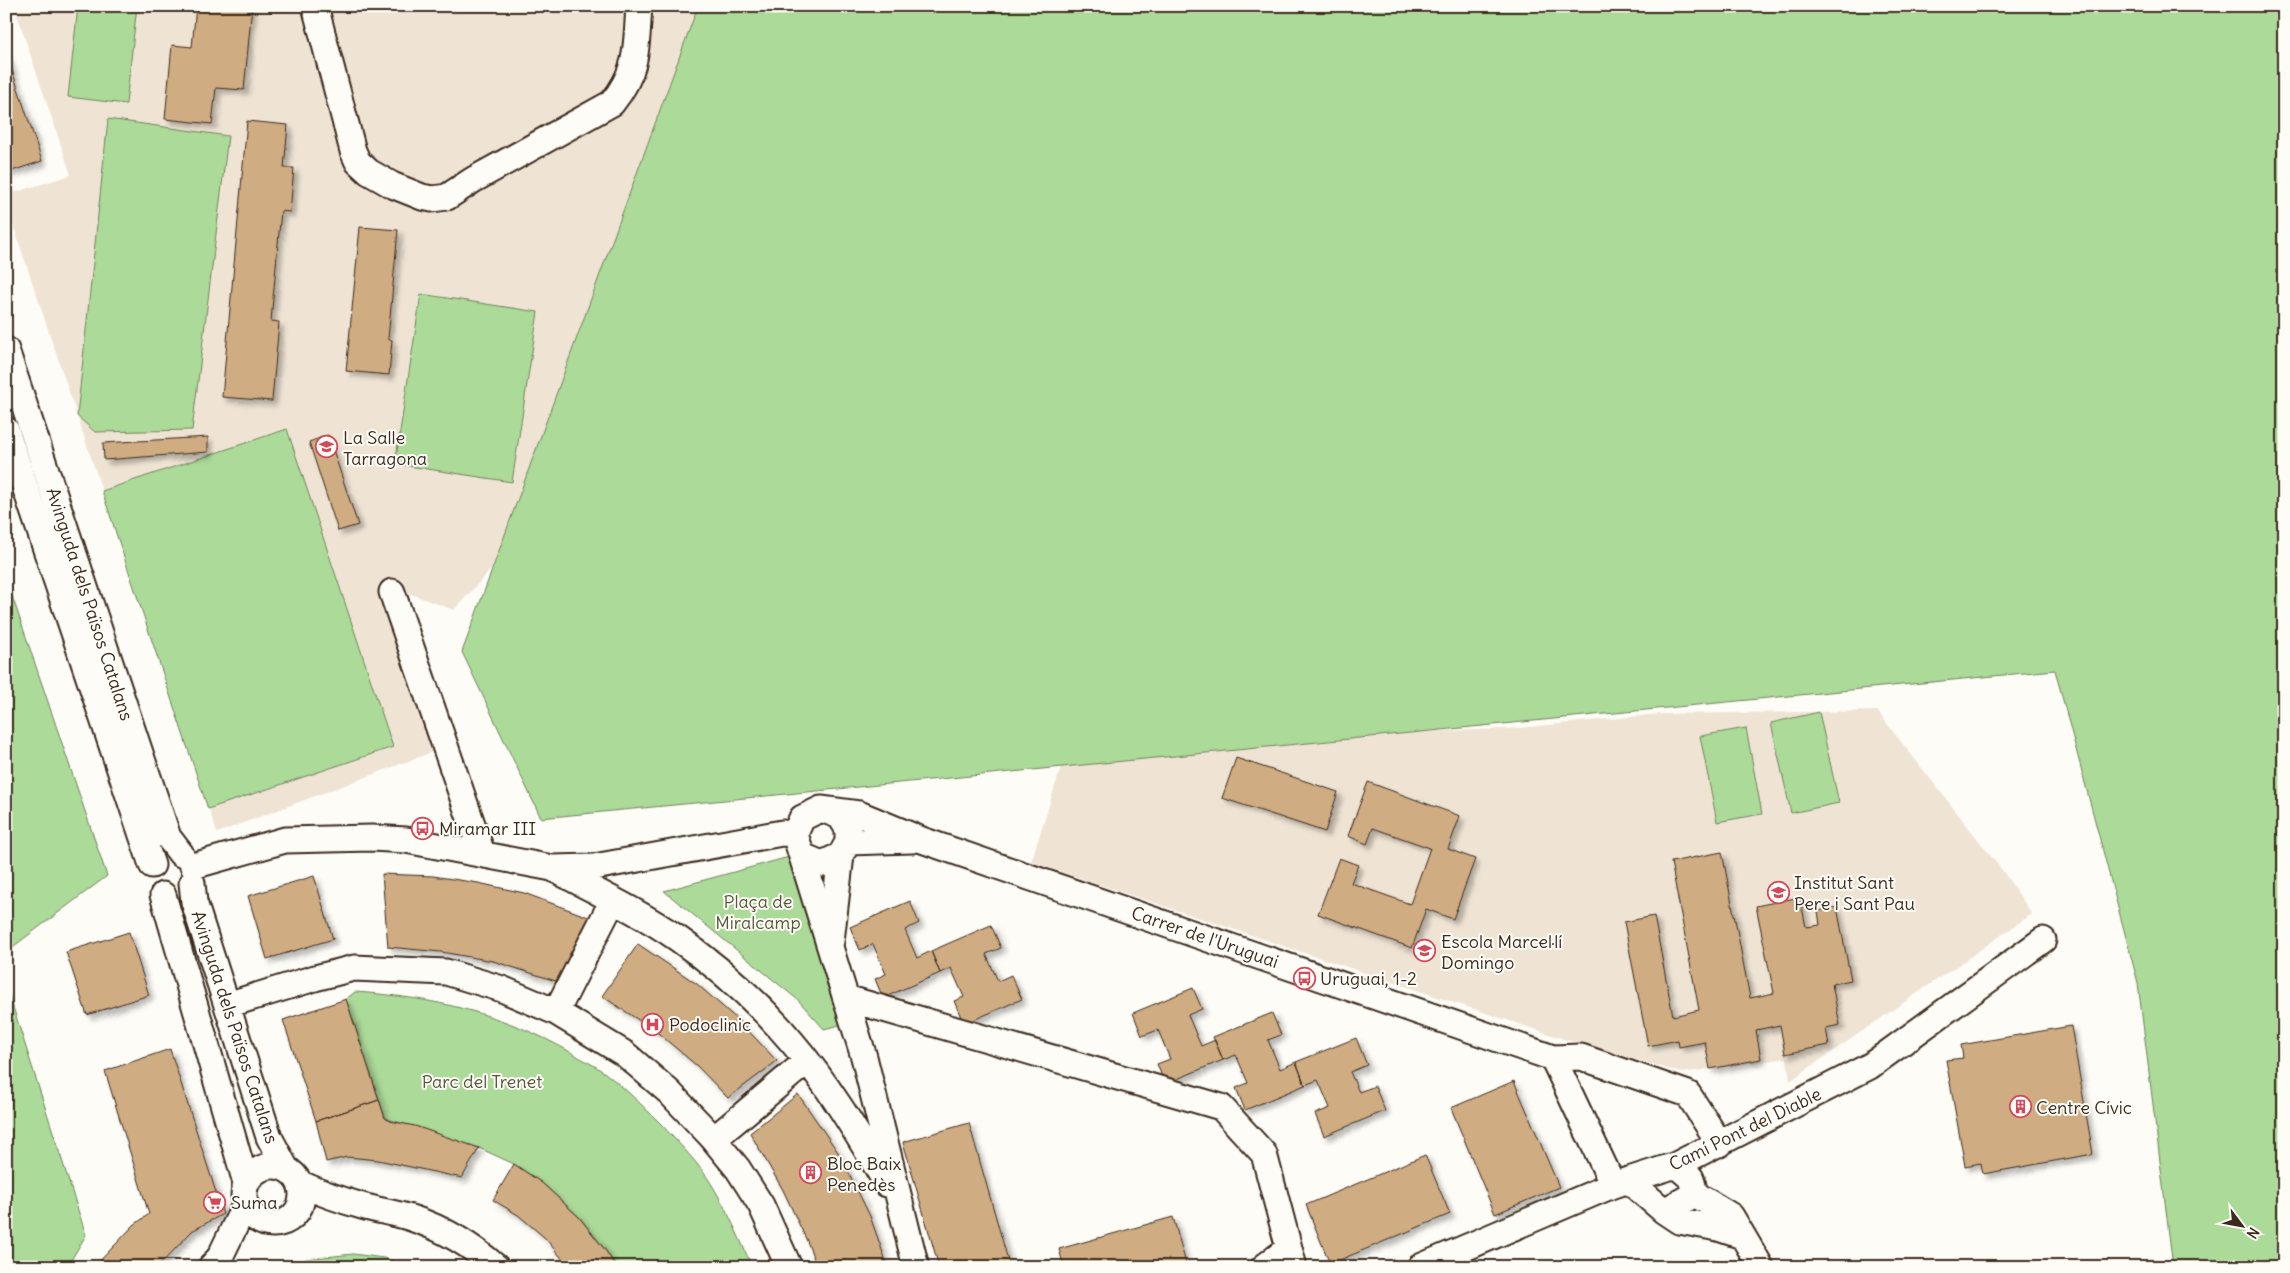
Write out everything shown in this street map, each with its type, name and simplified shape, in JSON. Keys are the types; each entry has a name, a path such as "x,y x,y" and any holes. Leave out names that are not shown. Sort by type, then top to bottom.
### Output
{"street":[{"path":"315,6 353,151 358,162 370,172 392,185 432,200 447,197 473,180 612,103 625,87 636,59 639,6"},
{"path":"326,6 353,151"},
{"name":"Avinguda dels Països Catalans","path":"6,350 168,836 189,868 194,902 269,1137 293,1176"},
{"name":"Avinguda dels Països Catalans","path":"6,430 152,865"},
{"path":"392,592 482,853"},
{"path":"916,1267 864,1057 799,845 802,818 820,809 859,814 922,840"},
{"path":"820,809 840,816 848,830 830,948"},
{"path":"189,868 284,840 372,838 406,840 482,853 552,868 594,867 782,833 822,864 845,849 922,840"},
{"name":"Carrer de l'Uruguai","path":"922,840 1553,1058"},
{"path":"167,852 189,868 189,889 176,896 163,895 157,891 150,879 152,865 161,855 167,852"},
{"path":"552,868 676,937 718,969 792,1041 841,1108 900,1205"},
{"name":"Avinguda dels Països Catalans","path":"163,895 246,1194"},
{"path":"556,1012 612,900"},
{"name":"Camí Pont del Diable","path":"1420,1267 1620,1183 1676,1165 1870,1066 2043,940"},
{"path":"227,1005 354,968 446,972 502,989 556,1012 625,1054 669,1092 714,1139 738,1169 761,1205 789,1267"},
{"path":"846,998 1221,1107 1264,1154 1292,1258 1264,1267"},
{"path":"1720,1144 1688,1094 1581,1057 1553,1058 1620,1183 1679,1221 1718,1228 1742,1236"},
{"path":"714,1139 807,1061"},
{"path":"211,1267 220,1257 253,1173 262,1167 274,1165 326,1195 412,1218 438,1228 484,1256 496,1267"},
{"path":"1676,1165 1691,1178 1695,1194 1731,1216 1761,1267"},
{"path":"246,1194 252,1215 261,1222 272,1225 284,1223 294,1216 300,1207 303,1195 293,1176"},
{"path":"1664,1211 1695,1194"}],"shaded area":[{"name":"La Salle Tarragona","path":"14,6 839,6 520,538 454,610 400,590 438,750 217,833 6,204 6,195 71,175"},
{"path":"1877,711 2002,870 2032,914 1790,1081 1787,1058 1682,1073 1567,1040 1031,862 1069,742 1508,729 1660,714"}],"green space":[{"path":"78,6 137,6 126,104 68,97"},
{"path":"698,6 2284,6 2284,1267 2173,1267 2138,983 2055,670 541,818 462,652"},
{"path":"108,119 228,136 192,430 95,432 77,416"},
{"path":"421,294 538,312 512,482 395,464"},
{"path":"287,429 393,747 208,809 102,491"},
{"path":"6,578 107,876 6,952"},
{"path":"1819,712 1839,803 1791,813 1771,723"},
{"path":"1746,728 1762,814 1717,822 1700,736"},
{"name":"Plaça de Miralcamp","path":"789,857 844,1024 824,1029 798,1000 664,891"},
{"path":"6,985 86,1235 67,1267 6,1267"},
{"name":"Parc del Trenet","path":"355,992 384,994 440,1003 494,1018 547,1039 601,1070 620,1085 661,1124 701,1169 723,1205 752,1267 616,1267 579,1217 542,1183 514,1164 479,1148 385,1118 346,999"},
{"path":"353,1254 384,1258 411,1267 289,1267 306,1259"}],"building":[{"path":"196,6 252,6 244,90 216,88 212,124 165,119 172,45 192,47"},
{"path":"6,52 42,161 6,173"},
{"path":"247,121 288,125 284,168 294,168 290,212 281,211 271,321 279,322 272,401 222,397"},
{"path":"360,227 398,230 388,339 392,340 389,375 346,371"},
{"path":"328,435 358,525 338,531 309,442"},
{"path":"208,437 208,452 104,460 103,443"},
{"path":"1236,758 1338,792 1325,832 1222,798"},
{"path":"1368,782 1460,816 1448,849 1475,859 1453,919 1426,909 1412,948 1318,914 1339,858 1358,865 1351,883 1410,904 1430,848 1373,828 1367,844 1348,836"},
{"path":"1722,852 1750,998 1774,993 1756,906 1800,897 1806,927 1820,925 1818,911 1837,907 1851,980 1832,984 1840,1025 1826,1028 1829,1045 1785,1054 1780,1025 1756,1030 1761,1059 1710,1069 1705,1042 1679,1047 1678,1040 1648,1046 1624,922 1654,916 1673,1016 1699,1010 1671,862"},
{"path":"382,874 433,876 478,883 524,893 591,918 559,982 493,961 441,952 388,947"},
{"path":"314,876 333,939 267,959 248,896"},
{"path":"910,901 919,923 905,930 917,958 931,951 940,973 883,998 875,979 886,974 873,944 860,950 850,927"},
{"path":"991,925 1001,948 986,954 998,981 1011,975 1022,999 964,1024 954,1001 964,997 951,968 940,973 931,951"},
{"path":"129,932 149,995 87,1015 66,952"},
{"path":"638,944 697,984 738,1020 777,1061 728,1098 697,1066 658,1033 602,996"},
{"path":"1193,988 1202,1009 1188,1015 1201,1046 1215,1040 1223,1060 1165,1084 1157,1064 1170,1059 1158,1030 1142,1036 1133,1013"},
{"path":"346,999 379,1100 316,1121 283,1020"},
{"path":"1272,1013 1281,1035 1268,1040 1280,1069 1296,1062 1305,1085 1245,1110 1236,1088 1248,1083 1236,1055 1223,1060 1213,1037"},
{"name":"Centre Cívic","path":"2071,1026 2093,1154 1983,1174 1981,1163 1965,1166 1946,1060 1963,1058 1961,1045"},
{"path":"1356,1038 1367,1065 1350,1072 1359,1092 1375,1086 1385,1111 1324,1136 1315,1114 1330,1108 1318,1080 1305,1085 1296,1062"},
{"path":"170,1049 223,1214 192,1231 158,1267 94,1267 134,1225 149,1214 105,1071"},
{"path":"1514,1081 1559,1187 1495,1214 1451,1108"},
{"name":"Bloc Baix Penedès","path":"798,1094 840,1155 870,1216 888,1267 817,1267 783,1190 750,1133"},
{"path":"379,1100 385,1118 390,1121 415,1126 479,1148 462,1178 378,1160 347,1157 326,1162 316,1121"},
{"path":"969,1123 1010,1267 939,1267 903,1142"},
{"path":"1425,1155 1450,1214 1330,1264 1306,1205"},
{"path":"514,1164 542,1183 579,1217 616,1267 569,1267 545,1238 518,1215 493,1200"},
{"path":"1173,1217 1187,1267 1064,1267 1059,1249"},
{"path":"1688,1260 1697,1267 1683,1267"}],"place":[{"name":"La Salle Tarragona","path":"327,447"},
{"name":"Miramar III","path":"423,828"},
{"name":"Institut Sant Pere i Sant Pau","path":"1778,892"},
{"name":"Escola Marcel·lí Domingo","path":"1425,951"},
{"name":"Uruguai, 1-2","path":"1304,978"},
{"name":"Podoclinic","path":"653,1024"},
{"name":"Centre Cívic","path":"2020,1107"},
{"name":"Bloc Baix Penedès","path":"811,1173"},
{"name":"Suma","path":"215,1202"}]}
